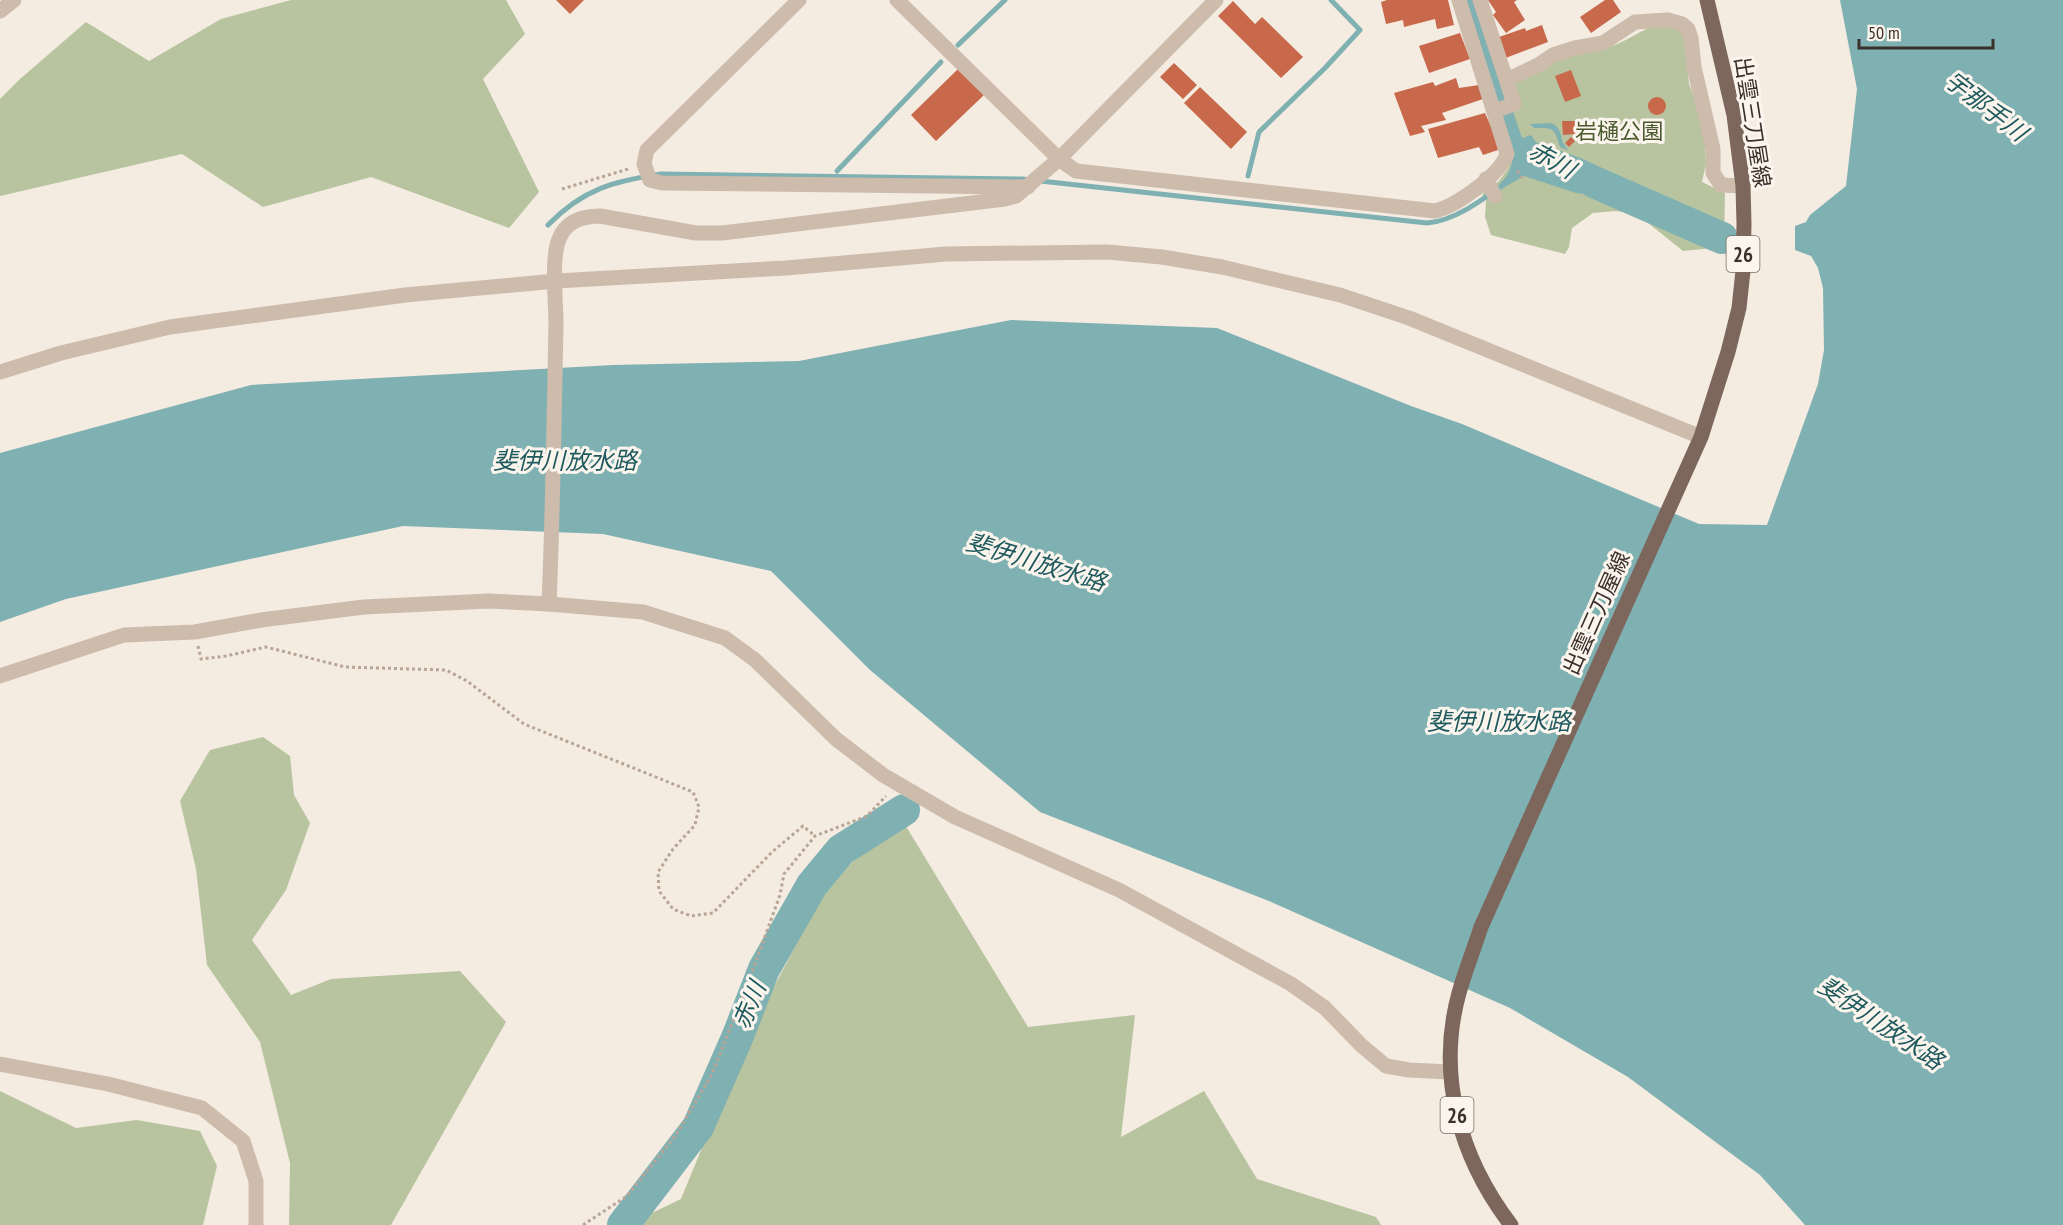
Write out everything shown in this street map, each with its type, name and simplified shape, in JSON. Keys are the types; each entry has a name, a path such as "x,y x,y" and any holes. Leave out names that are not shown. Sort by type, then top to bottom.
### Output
{"main road":[{"name":"出雲三刀屋線","path":"1511,1225 1492,1200 1474,1166 1454,1103 1450,1072 1451,1035 1459,993 1481,927 1701,437 1728,352 1739,308 1743,271 1743,186 1734,115 1707,0"}],"street":[{"path":"0,11 14,0"},
{"path":"799,0 647,150 647,171 662,183 1033,183"},
{"path":"897,0 1059,159 1068,167 1084,174 1435,211 1491,189 1507,154 1502,108 1475,9"},
{"path":"549,604 556,249 566,227 588,216 600,216 696,233 722,233 1016,196 1059,159 1216,0"},
{"path":"1459,0 1475,9 1507,82 1515,104 1502,108"},
{"path":"1507,82 1511,77 1540,64 1553,55 1604,43 1635,22 1668,20 1682,24 1688,29 1691,38 1694,67 1713,149 1713,173 1721,184 1743,186"},
{"path":"0,372 61,352 170,327 405,295 556,281 786,268 946,254 1107,252 1162,257 1222,267 1340,295 1399,315 1701,437"},
{"path":"0,676 124,635 195,632 261,620 364,607 489,602 549,604 643,612 725,638 754,660 836,739 883,776 955,817 1119,890 1291,984 1325,1008 1362,1046 1386,1066 1409,1070 1450,1072"},
{"path":"0,1064 108,1084 202,1108 243,1141 256,1181 256,1225"}],"path":[{"path":"562,189 647,171"},
{"path":"195,632 201,659 226,657 266,647 345,667 446,670 467,681 524,724 693,792 699,807 695,825 673,849 658,872 659,891 673,909 692,916 713,913 772,852 803,826 815,836"},
{"path":"583,1225 627,1196 676,1135 712,1074 780,895 784,874 815,836 867,816 897,784"}],"green space":[{"path":"291,0 506,0 525,34 483,79 539,192 509,228 371,177 263,207 182,154 0,196 0,99 86,22 149,61 221,19"},
{"name":"岩樋公園","path":"1659,24 1684,31 1689,84 1701,116 1705,144 1706,164 1702,182 1725,193 1724,247 1683,251 1637,214 1616,211 1593,213 1572,228 1569,247 1565,254 1491,235 1485,217 1486,200 1482,194 1499,181 1509,167 1498,102 1510,98 1516,80 1552,61 1612,46"},
{"path":"263,737 290,756 294,795 310,823 286,890 252,940 291,995 331,979 460,971 506,1022 391,1225 289,1225 290,1163 260,1042 207,965 196,869 180,801 210,750"},
{"path":"901,818 1028,1027 1135,1015 1121,1137 1204,1091 1257,1179 1376,1217 1381,1225 627,1225 681,1199 747,1038 828,884"},
{"path":"0,1091 76,1128 137,1120 200,1131 217,1166 203,1225 0,1225"}],"water":[{"path":"1466,0 1475,0 1522,138 1531,135 1536,142 1605,170 1628,187 1635,197 1633,201 1576,193 1524,176 1503,188 1500,183 1507,176 1511,167 1513,148"},
{"name":"斐伊川放水路","path":"1840,0 2063,0 2063,1225 1805,1225 1760,1175 1628,1077 1510,1008 1269,901 1040,812 870,670 771,571 603,534 403,526 66,599 0,622 0,453 251,385 613,365 799,361 1011,320 1217,328 1411,406 1462,424 1699,524 1767,525 1818,384 1824,350 1823,288 1818,268 1811,256 1795,250 1795,226 1806,222 1810,215 1846,186 1857,89"},
{"path":"1551,123 1558,129 1569,151 1560,147 1553,130 1534,128 1530,124"}],"building":[{"path":"556,0 584,0 570,14"},
{"path":"1387,0 1448,0 1454,25 1437,29 1435,19 1404,27 1403,20 1386,24 1381,2"},
{"path":"1488,0 1517,0 1514,2 1525,20 1506,33 1493,15 1496,12"},
{"path":"1605,0 1613,0 1621,12 1591,33 1580,17"},
{"path":"1233,1 1255,24 1262,17 1303,57 1281,78 1218,16"},
{"path":"1542,25 1548,42 1503,59 1496,38"},
{"path":"1460,33 1470,59 1429,73 1419,46"},
{"path":"1174,63 1197,85 1183,99 1160,77"},
{"path":"958,69 985,94 936,141 911,115"},
{"path":"1571,70 1581,96 1565,102 1555,76"},
{"path":"1456,78 1459,88 1479,85 1483,99 1442,113 1446,120 1421,126 1425,132 1410,136 1394,93 1433,82 1435,86"},
{"path":"1200,87 1247,132 1231,149 1184,103"},
{"path":"1657,97 1663,100 1666,106 1663,112 1657,115 1651,112 1648,106 1651,100"},
{"path":"1485,113 1501,149 1483,155 1479,147 1438,158 1428,129"},
{"path":"1562,121 1575,121 1576,134 1563,135"},
{"path":"1571,137 1575,141 1569,147 1565,143"}],"waterway":[{"path":"958,45 1005,0"},
{"path":"1248,176 1259,132 1325,68 1360,30 1331,0"},
{"path":"837,171 941,62"},
{"path":"548,225 574,203 600,189 628,180 661,174 1022,179 1427,223 1459,213 1507,182"},
{"name":"赤川","path":"1594,182 1722,238"},
{"name":"赤川","path":"623,1225 698,1127 764,969 812,885 841,850 904,810"}],"water label":[{"name":"宇那手川","path":"1986,106"}]}
